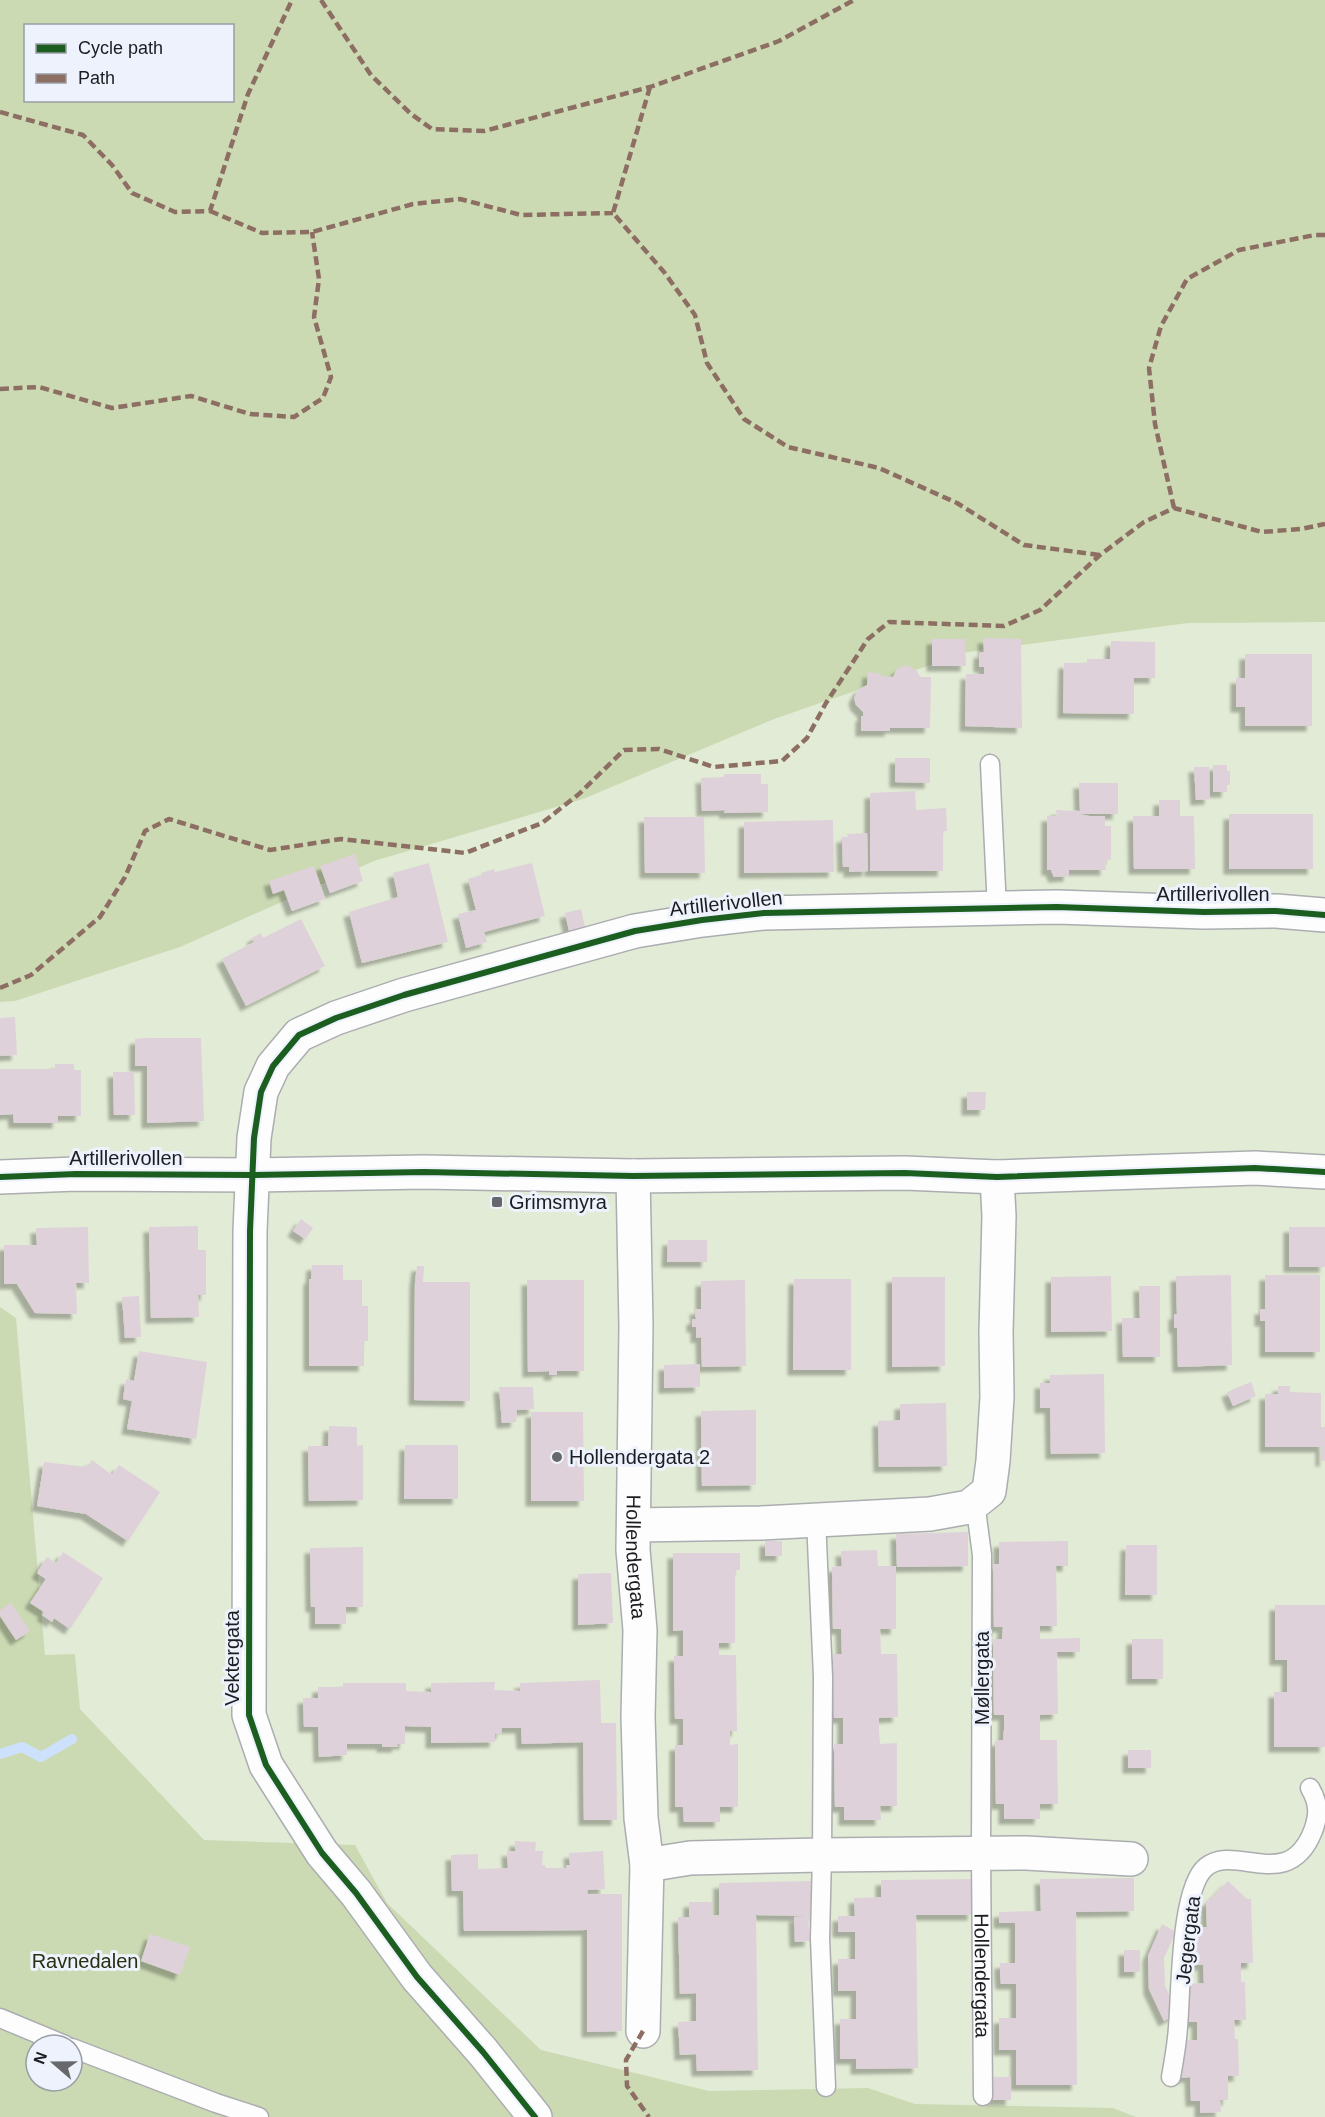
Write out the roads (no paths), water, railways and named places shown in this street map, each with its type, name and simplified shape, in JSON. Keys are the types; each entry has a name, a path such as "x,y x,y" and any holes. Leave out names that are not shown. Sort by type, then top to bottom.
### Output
{"street":[{"name":"Artillerivollen","path":"253,1175 254,1138 261,1092 273,1066 299,1035 336,1018 404,995 636,931 764,913 1057,908 1204,912 1276,911 1325,915"},
{"name":"Artillerivollen","path":"0,1176 424,1172 633,1176 724,1173 905,1173 997,1177 1255,1168 1325,1172"},
{"name":"Vektergata","path":"253,1175 250,1231 249,1715 266,1765 322,1853 356,1893 417,1977 483,2052 535,2117"},
{"name":"Hollendergata","path":"633,1176 636,1326 633,1550 640,1630 638,1717 641,1807 647,1865 643,2031"},
{"path":"634,1525 930,1514 969,1507 989,1491 997,1397 999,1216 997,1177"},
{"path":"647,1865 690,1858 822,1855 1026,1853 1131,1859"}],"lane":[{"path":"990,764 997,909"},
{"name":"Møllergata","path":"975,1502 982,1555 981,1854"},
{"path":"816,1519 823,1677 820,1938 826,2087"},
{"name":"Jegergata","path":"1171,2077 1178,2030 1186,1921 1189,1902 1199,1876 1207,1866 1216,1863 1226,1861 1276,1864 1287,1861 1300,1853 1317,1819 1317,1798 1310,1788"},
{"name":"Hollendergata","path":"981,1854 983,2096"},
{"path":"0,2018 36,2033"},
{"path":"84,2053 259,2117"}],"waterway":[{"path":"0,1754 22,1747 41,1757 72,1739"}],"place":[{"name":"Grimsmyra","path":"497,1202"},
{"name":"Hollendergata 2","path":"557,1457"}],"park label":[{"name":"Ravnedalen","path":"85,1961"}]}
